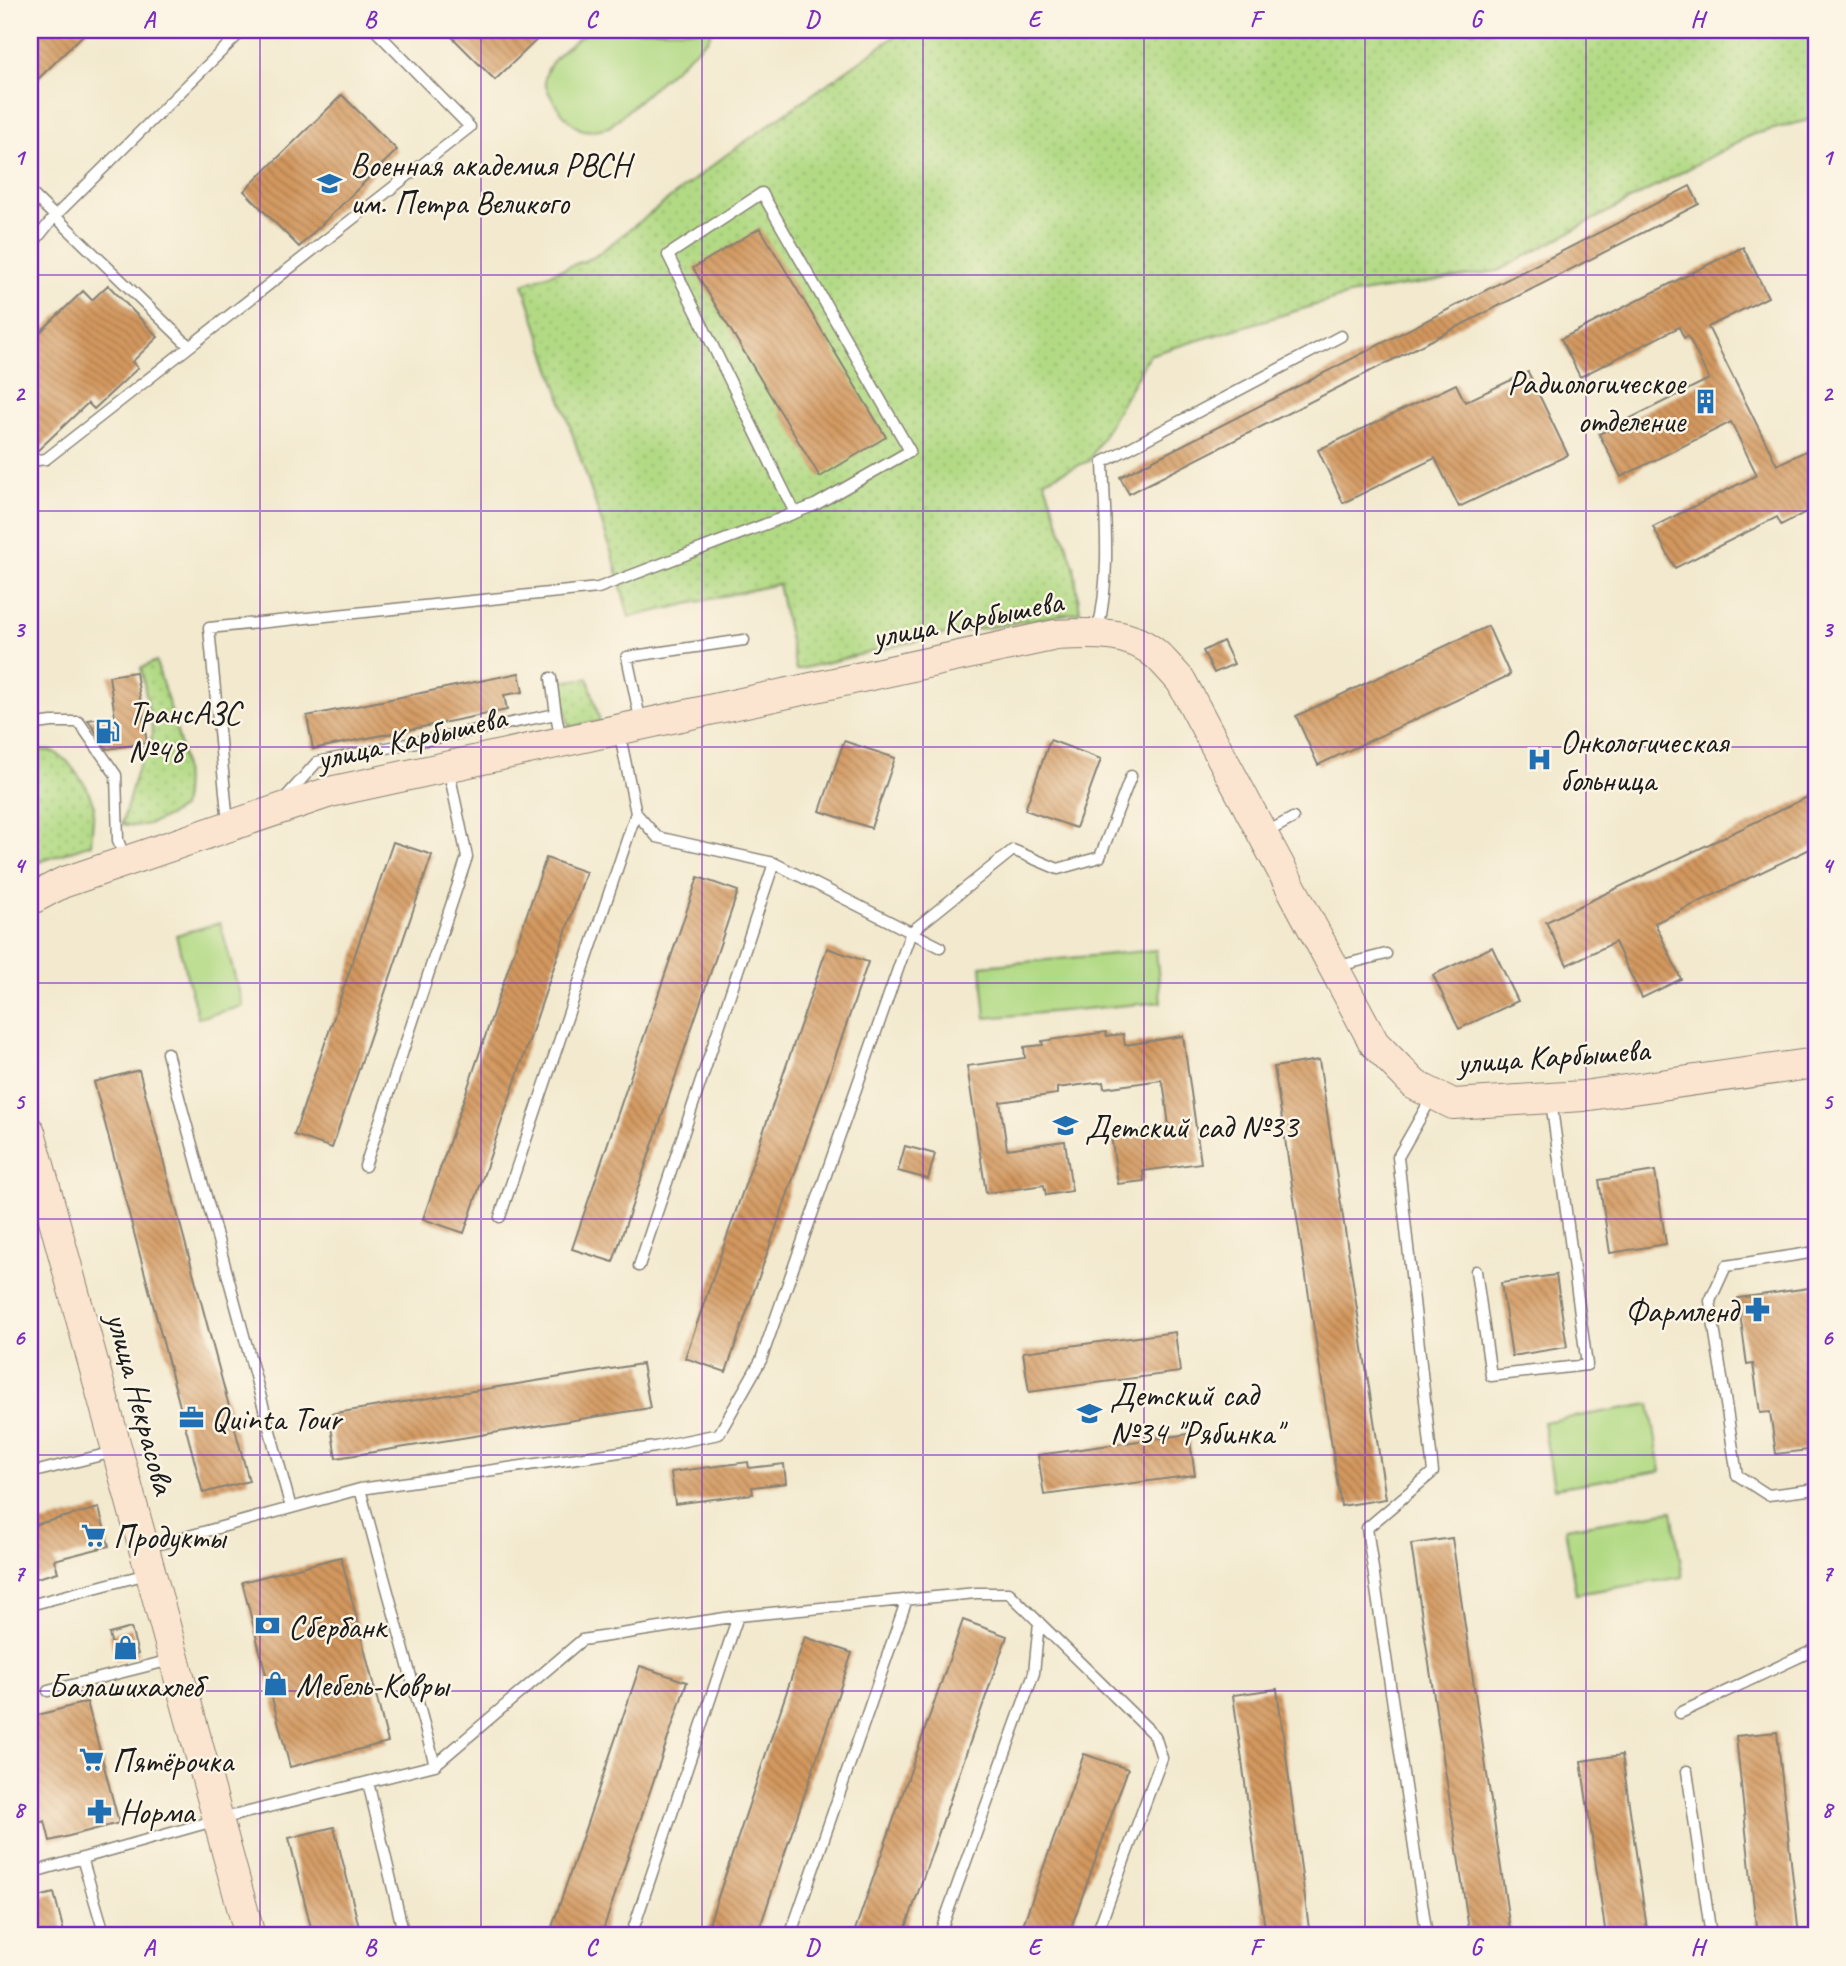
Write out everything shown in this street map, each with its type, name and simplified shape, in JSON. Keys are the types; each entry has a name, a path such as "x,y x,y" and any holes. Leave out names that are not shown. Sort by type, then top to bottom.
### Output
{"street":[{"name":"улица Карбышева","path":"30,900 62,883 330,792 448,766 559,728 630,726 1056,635 1098,633 1129,639 1156,654 1181,681 1374,1044 1415,1085 1452,1104 1605,1093 1816,1063"},
{"name":"улица Некрасова","path":"30,1132 250,1936"}],"lane":[{"path":"30,247 55,216 243,30"},
{"path":"30,461 46,459 470,127 374,30"},
{"path":"30,192 189,346"},
{"path":"228,826 209,628 597,588 795,513 815,505 910,451 762,193 668,255 795,513"},
{"path":"1098,633 1108,565 1102,461 1341,336"},
{"path":"500,1217 636,813 627,657 744,640"},
{"path":"273,811 317,762 559,728 551,678"},
{"path":"30,725 79,722 102,754 116,775 118,840 125,861"},
{"path":"365,1166 467,857 448,766"},
{"path":"30,1605 291,1508 360,1489 655,1447 719,1434 761,1360 911,932 1013,850 1058,869 1100,857 1131,776"},
{"path":"636,813 657,837 774,863 940,947"},
{"path":"1264,834 1293,818"},
{"path":"639,1266 774,863"},
{"path":"1334,967 1386,954"},
{"path":"167,1053 291,1508"},
{"path":"1427,1936 1367,1528 1433,1472 1398,1157 1433,1094"},
{"path":"1476,1271 1490,1376 1587,1365 1551,1098"},
{"path":"1816,1252 1726,1266 1710,1301 1737,1475 1768,1495 1816,1489"},
{"path":"30,1473 117,1451"},
{"path":"360,1489 435,1765"},
{"path":"30,1873 217,1820 435,1765 582,1640 738,1616 976,1593 1009,1593 1155,1736 1162,1758 1096,1936"},
{"path":"790,1936 907,1599"},
{"path":"631,1936 738,1616"},
{"path":"939,1936 1034,1673 1039,1622"},
{"path":"1680,1713 1816,1647"},
{"path":"48,1690 173,1659"},
{"path":"1687,1772 1711,1936"},
{"path":"368,1782 404,1936"},
{"path":"82,1858 105,1936"}],"green space":[{"path":"589,30 712,30 708,39 609,127 589,131 577,127 562,112 551,97 545,78 557,57"},
{"path":"904,30 1816,30 1816,118 1751,135 1498,271 1349,295 1149,355 1089,461 1044,480 1074,566 1080,612 942,635 796,670 778,584 629,617 615,563 523,284 594,257 726,155"},
{"path":"156,661 178,734 185,790 182,808 146,825 131,826 122,824 136,773 153,734 141,668"},
{"path":"588,678 600,721 569,727 560,682"},
{"path":"30,749 53,751 68,762 86,786 94,806 91,844 30,865"},
{"path":"220,923 243,1006 198,1018 176,935"},
{"path":"1156,950 1161,1002 986,1018 981,966"},
{"path":"1650,1404 1661,1471 1554,1488 1543,1422"},
{"path":"1672,1511 1683,1577 1576,1594 1565,1528"}],"building":[{"path":"30,30 88,30 30,87"},
{"path":"445,30 547,30 495,80"},
{"path":"342,95 397,150 299,247 244,191"},
{"path":"1690,186 1699,204 1129,494 1120,477"},
{"path":"760,228 886,437 820,477 693,268"},
{"name":"Радиологическое отделение","path":"1743,247 1768,297 1708,327 1777,465 1816,446 1816,507 1781,525 1777,517 1675,568 1653,527 1757,475 1731,422 1621,477 1599,434 1709,379 1688,336 1684,338 1679,327 1580,377 1561,339"},
{"path":"108,285 158,337 132,362 138,368 94,409 88,403 36,452 30,453 30,342 83,291 92,300"},
{"path":"1528,372 1568,455 1459,507 1435,458 1343,503 1318,450 1456,384 1465,402"},
{"path":"1488,626 1510,675 1318,765 1296,716"},
{"path":"1223,641 1234,664 1214,673 1203,651"},
{"path":"136,672 147,743 107,749 88,720 115,716 109,676"},
{"path":"519,673 523,692 504,695 507,710 313,749 307,716"},
{"path":"1050,740 1101,759 1076,828 1025,810"},
{"path":"844,741 895,758 871,828 820,811"},
{"path":"1816,793 1816,846 1655,923 1681,979 1642,998 1615,942 1567,965 1546,922"},
{"path":"393,842 432,855 332,1148 294,1135"},
{"path":"546,858 586,872 464,1233 423,1219"},
{"path":"698,877 738,891 613,1262 572,1249"},
{"path":"1492,947 1518,1001 1459,1029 1433,975"},
{"path":"827,948 868,962 726,1372 685,1358"},
{"path":"1106,1032 1107,1036 1123,1034 1125,1045 1183,1036 1201,1163 1143,1171 1144,1181 1118,1184 1111,1135 1169,1126 1161,1080 1104,1088 1103,1082 1057,1088 1057,1094 1000,1102 1007,1149 1065,1141 1072,1191 1046,1195 1044,1185 986,1193 967,1066 1025,1058 1024,1047 1043,1045 1042,1041"},
{"path":"1319,1060 1386,1499 1341,1506 1274,1067"},
{"path":"139,1070 249,1481 203,1493 94,1082"},
{"path":"905,1146 935,1154 928,1179 898,1171"},
{"path":"1655,1171 1666,1244 1610,1253 1599,1180"},
{"path":"1556,1275 1567,1347 1512,1356 1501,1283"},
{"path":"1816,1287 1816,1449 1776,1454 1770,1412 1760,1413 1753,1364 1747,1365 1738,1298"},
{"path":"1175,1332 1180,1372 1029,1392 1023,1352"},
{"path":"642,1364 650,1408 336,1458 329,1414"},
{"path":"1189,1434 1195,1475 1044,1495 1038,1455"},
{"path":"748,1462 749,1468 784,1464 786,1483 752,1487 753,1494 675,1504 671,1472"},
{"path":"99,1508 109,1546 54,1560 58,1572 30,1580 30,1526"},
{"path":"1452,1538 1511,1936 1470,1936 1411,1544"},
{"path":"341,1557 388,1742 290,1767 242,1582"},
{"path":"963,1620 1007,1636 903,1936 853,1936"},
{"name":"Балашихахлеб","path":"131,1628 138,1654 116,1660 109,1634"},
{"path":"805,1637 852,1653 757,1936 705,1936"},
{"path":"640,1666 687,1682 601,1936 549,1936"},
{"path":"1277,1689 1310,1936 1266,1936 1233,1695"},
{"path":"87,1702 119,1823 50,1841 45,1821 30,1825 30,1717"},
{"path":"1777,1732 1799,1936 1757,1936 1736,1736"},
{"path":"1084,1754 1128,1769 1068,1936 1019,1936"},
{"path":"1622,1755 1648,1936 1606,1936 1581,1761"},
{"path":"334,1827 361,1936 313,1936 289,1838"},
{"path":"54,1893 65,1936 30,1936 30,1899"}],"place":[{"name":"Военная академия РВСН им. Петра Великого","path":"330,183"},
{"name":"Радиологическое отделение","path":"1705,401"},
{"name":"ТрансАЗС №48","path":"108,731"},
{"name":"Онкологическая больница","path":"1540,760"},
{"name":"Детский сад №33","path":"1065,1126"},
{"name":"Фармленд","path":"1758,1310"},
{"name":"Детский сад №34 \"Рябинка\"","path":"1090,1413"},
{"name":"Quinta Tour","path":"191,1418"},
{"name":"Продукты","path":"93,1536"},
{"name":"Сбербанк","path":"268,1626"},
{"name":"Балашихахлеб","path":"125,1648"},
{"name":"Мебель-Ковры","path":"276,1684"},
{"name":"Пятёрочка","path":"92,1760"},
{"name":"Норма","path":"99,1811"}]}
